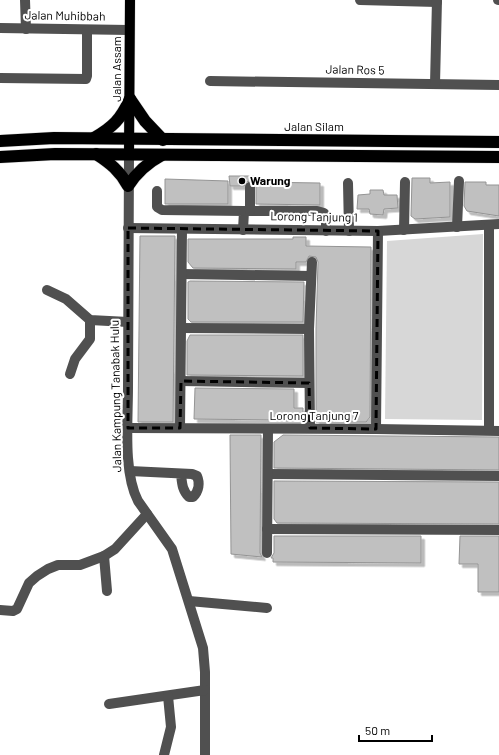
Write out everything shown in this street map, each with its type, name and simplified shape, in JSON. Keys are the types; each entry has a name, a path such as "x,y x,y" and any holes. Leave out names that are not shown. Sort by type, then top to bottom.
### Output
{"highway":[{"path":"94,138 119,120 130,99 145,121 163,140"},
{"name":"Jalan Silam","path":"0,141 54,138 94,138 163,140 499,142"},
{"path":"0,157 56,154 499,157"},
{"path":"96,154 115,168 122,175 128,186 139,171 152,160 163,154"}],"main road":[{"name":"Jalan Assam","path":"129,139 130,0"},
{"name":"Jalan Kampung Tanabak Hulu","path":"129,139 129,154"}],"street":[{"path":"25,0 26,29"},
{"path":"360,0 437,1 435,84"},
{"name":"Jalan Muhibbah","path":"0,28 130,30"},
{"path":"0,78 86,79 87,30"},
{"name":"Jalan Ros 5","path":"210,81 499,85"},
{"name":"Jalan Kampung Tanabak Hulu","path":"129,154 128,428 130,471 134,494 142,510 147,514 172,549 203,648 205,690 205,755"},
{"path":"457,227 459,181"},
{"path":"404,230 405,182"},
{"path":"348,183 349,231"},
{"path":"243,230 250,188"},
{"path":"157,191 158,207 162,210 317,211 324,213 326,217 326,231"},
{"path":"494,225 494,430"},
{"name":"Lorong Tanjung 1","path":"128,228 378,231 494,225"},
{"path":"180,428 182,229"},
{"path":"376,428 378,231"},
{"path":"310,428 312,262"},
{"path":"182,274 311,276"},
{"path":"47,290 66,299 90,320 128,322"},
{"path":"70,374 75,359 90,340 90,320"},
{"path":"181,328 310,329"},
{"path":"180,381 310,383"},
{"name":"Lorong Tanjung 7","path":"128,428 376,428 494,430"},
{"path":"267,553 268,429"},
{"path":"130,471 181,474"},
{"path":"268,474 499,476"},
{"path":"0,610 13,611 18,609 29,583 48,569 58,565 80,565 104,556 115,549 147,514"},
{"path":"267,529 499,530"},
{"path":"104,556 107,591"},
{"path":"189,601 267,608"},
{"path":"108,704 205,690"},
{"path":"164,755 171,727 168,696"}],"highlighted area":[{"path":"128,228 378,231 376,429 310,428 309,383 181,381 180,428 128,428"}],"shaded area":[{"path":"483,234 482,420 385,419 387,241"}],"building":[{"name":"Warung","path":"229,176 255,176 255,183 250,181 246,182 244,186 230,186"},
{"path":"412,178 430,178 430,183 450,182 450,217 415,219 411,216"},
{"path":"165,179 228,181 228,204 165,204"},
{"path":"256,182 320,183 320,205 256,204"},
{"path":"465,182 486,182 486,185 499,185 499,216 467,211 464,206"},
{"path":"370,190 383,190 384,195 397,195 398,208 384,209 383,215 370,214 369,209 357,209 358,195 370,194"},
{"path":"140,236 175,236 173,422 138,422"},
{"path":"293,237 306,237 306,246 371,247 370,417 366,422 316,422 318,262 316,257 309,256 306,262 296,262 296,269 193,268 188,262 188,239 293,239"},
{"path":"188,282 304,282 303,322 191,322 188,319"},
{"path":"190,335 303,335 303,376 187,375 187,341"},
{"path":"195,388 294,389 294,408 303,408 303,422 276,420 194,419"},
{"path":"230,435 261,435 260,553 262,557 231,554"},
{"path":"283,435 499,437 499,470 274,468 274,442"},
{"path":"274,481 499,482 499,524 277,523 274,519"},
{"path":"274,536 421,536 421,563 273,562 273,558 271,558 274,553"},
{"path":"460,536 499,536 499,592 478,592 478,564 459,564"}],"place":[{"name":"Warung","path":"242,181"}]}
